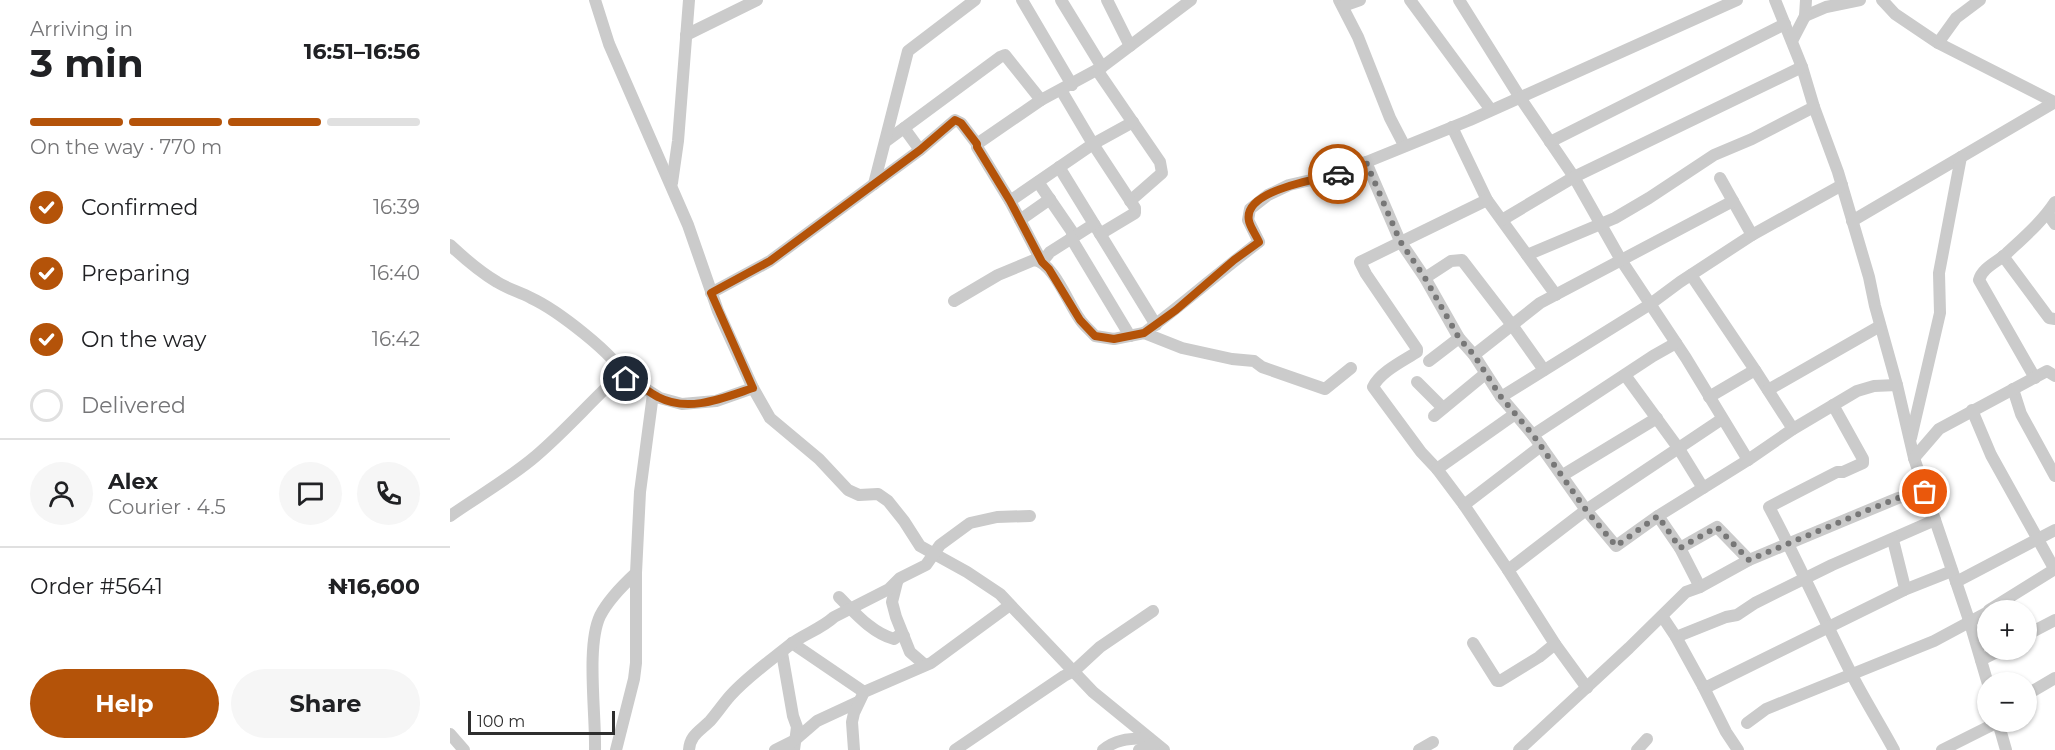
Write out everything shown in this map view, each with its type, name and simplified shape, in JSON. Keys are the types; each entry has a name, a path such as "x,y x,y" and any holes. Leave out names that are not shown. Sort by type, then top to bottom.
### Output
{"street":[{"path":"596,0 609,44 672,184 711,293 753,388 770,418 819,459 849,490 859,495 878,494 888,501 920,546 1000,594 1094,692 1156,744"},
{"path":"672,184 678,141 688,0"},
{"path":"686,34 757,0"},
{"path":"874,184 908,51 975,0"},
{"path":"1022,0 1092,144 1135,208 1136,213 1073,237 1050,252 1042,262"},
{"path":"1061,0 1100,68 1160,162 1162,173 1130,201"},
{"path":"1107,0 1131,46"},
{"path":"977,144 1041,100 1100,68 1191,0"},
{"path":"1360,0 1341,3 1404,146"},
{"path":"1410,0 1491,110"},
{"path":"1460,0 1521,99 1574,177 1621,260 1676,343 1748,460"},
{"path":"711,293 770,261 920,150 955,120 961,123 977,144 1042,262 1049,269 1080,320 1095,336 1114,339 1144,333 1259,242 1248,220 1250,209 1268,195 1289,185 1337,174 1521,99 1575,72 1737,0"},
{"path":"1775,0 1802,67 1842,185 1869,277 1914,458 1977,646"},
{"path":"1792,41 1805,16 1806,0"},
{"path":"1805,16 1826,8 1860,0"},
{"path":"1882,0 1895,14 1938,43 2055,102"},
{"path":"1938,43 1956,18 1980,0"},
{"path":"1550,142 1785,24"},
{"path":"885,142 1005,55 1041,100"},
{"path":"1502,220 1574,177 1802,67"},
{"path":"1852,221 2055,102"},
{"path":"1527,255 1615,218 1714,155 1752,139 1814,107"},
{"path":"1010,201 1092,144 1133,122"},
{"path":"1452,127 1487,200 1556,295"},
{"path":"904,128 920,150"},
{"path":"1911,442 1940,314 1939,273 1961,157"},
{"path":"1366,162 1400,241 1425,278 1459,338 1474,355 1501,397 1537,441 1586,510 1616,546 1658,516 1833,405 1865,387 1897,385"},
{"path":"1059,167 1156,325"},
{"path":"1720,178 1752,235"},
{"path":"1038,182 1073,237 1130,336"},
{"path":"1501,397 1649,305 1752,235 1842,185"},
{"path":"1020,220 1050,199"},
{"path":"1487,200 1360,262 1417,349 1417,352 1375,382 1373,387 1464,505 1555,644 1587,688"},
{"path":"1474,355 1540,303 1733,201"},
{"path":"2035,378 1979,280 1981,273 2051,219 2055,202"},
{"path":"450,245 465,259 499,283 545,306 580,331 614,360 626,379"},
{"path":"2003,256 2049,318 2055,319"},
{"path":"954,301 998,275 1034,260 1042,262"},
{"path":"1425,278 1451,261 1462,260 1544,370"},
{"path":"1691,275 1793,429"},
{"path":"1768,390 1880,326"},
{"path":"1144,333 1182,348 1232,359 1254,361 1262,368 1325,389 1351,368"},
{"path":"1429,361 1459,338"},
{"path":"1464,505 1537,441 1625,375 1676,343"},
{"path":"1709,397 1755,370"},
{"path":"1914,458 1939,429 2047,371 2055,376"},
{"path":"1417,382 1439,412 1485,374"},
{"path":"1625,375 1657,418 1703,488"},
{"path":"450,516 501,483 531,460 608,386 626,379 636,382 660,398 682,404 716,401 753,388"},
{"path":"2013,389 2021,414 2055,476"},
{"path":"616,750 636,663 636,573 640,492 653,394"},
{"path":"1833,405 1863,459 1863,463 1843,472 1837,472 1769,507 1852,675 1894,750"},
{"path":"1972,410 1991,455 2011,489 2023,516 2055,569 2006,600"},
{"path":"1437,469 1515,414"},
{"path":"1563,476 1657,418"},
{"path":"1508,570 1586,510 1722,419"},
{"path":"1519,750 1686,592 1700,587 1749,560 1898,498 1925,492"},
{"path":"689,750 690,742 695,734 708,723 729,698 754,673 792,643 889,589 926,565 940,545 970,523 997,517 1030,516"},
{"path":"1658,516 1680,548 1700,587"},
{"path":"1676,637 1726,617 1737,615 1755,603 1832,565 1935,520"},
{"path":"1680,548 1717,527 1749,560"},
{"path":"1702,686 1709,686 1904,590 1954,577 2038,540 2055,530"},
{"path":"1893,540 1904,590"},
{"path":"595,750 592,650 596,630 600,615 623,585 636,573"},
{"path":"897,582 891,602 910,652 925,665"},
{"path":"839,597 865,623 886,637 894,639 904,636"},
{"path":"775,750 794,745 817,722 925,665 970,636 1010,605"},
{"path":"955,750 1074,671 1100,647 1153,611"},
{"path":"1662,616 1676,637 1738,750"},
{"path":"1747,723 1766,709 1934,641 1977,618"},
{"path":"2037,629 2055,620"},
{"path":"792,643 861,697"},
{"path":"1473,643 1497,681 1539,657 1555,644"},
{"path":"782,653 796,726 794,745"},
{"path":"1981,660 1984,672"},
{"path":"2037,688 2055,678"},
{"path":"854,750 852,722 861,697"},
{"path":"1941,750 1978,732"},
{"path":"2001,732 2006,750"},
{"path":"450,734 464,750"},
{"path":"1637,750 1647,739"},
{"path":"1419,750 1433,742"},
{"path":"1103,750 1110,744 1156,744"},
{"path":"1139,750 1156,744"}],"way so far":[{"path":"1338,174 1366,162 1400,241 1425,278 1459,338 1474,355 1501,397 1533,435 1586,510 1616,546 1658,516 1680,548 1717,527 1749,560 1898,498 1925,492"}],"route":[{"path":"626,379 636,382 660,398 682,404 716,401 753,388 711,293 770,261 920,150 955,120 961,123 977,144 1042,262 1049,269 1080,320 1095,336 1114,339 1144,333 1176,310 1234,260 1259,242 1248,220 1250,209 1257,203 1289,185 1338,174"}]}
